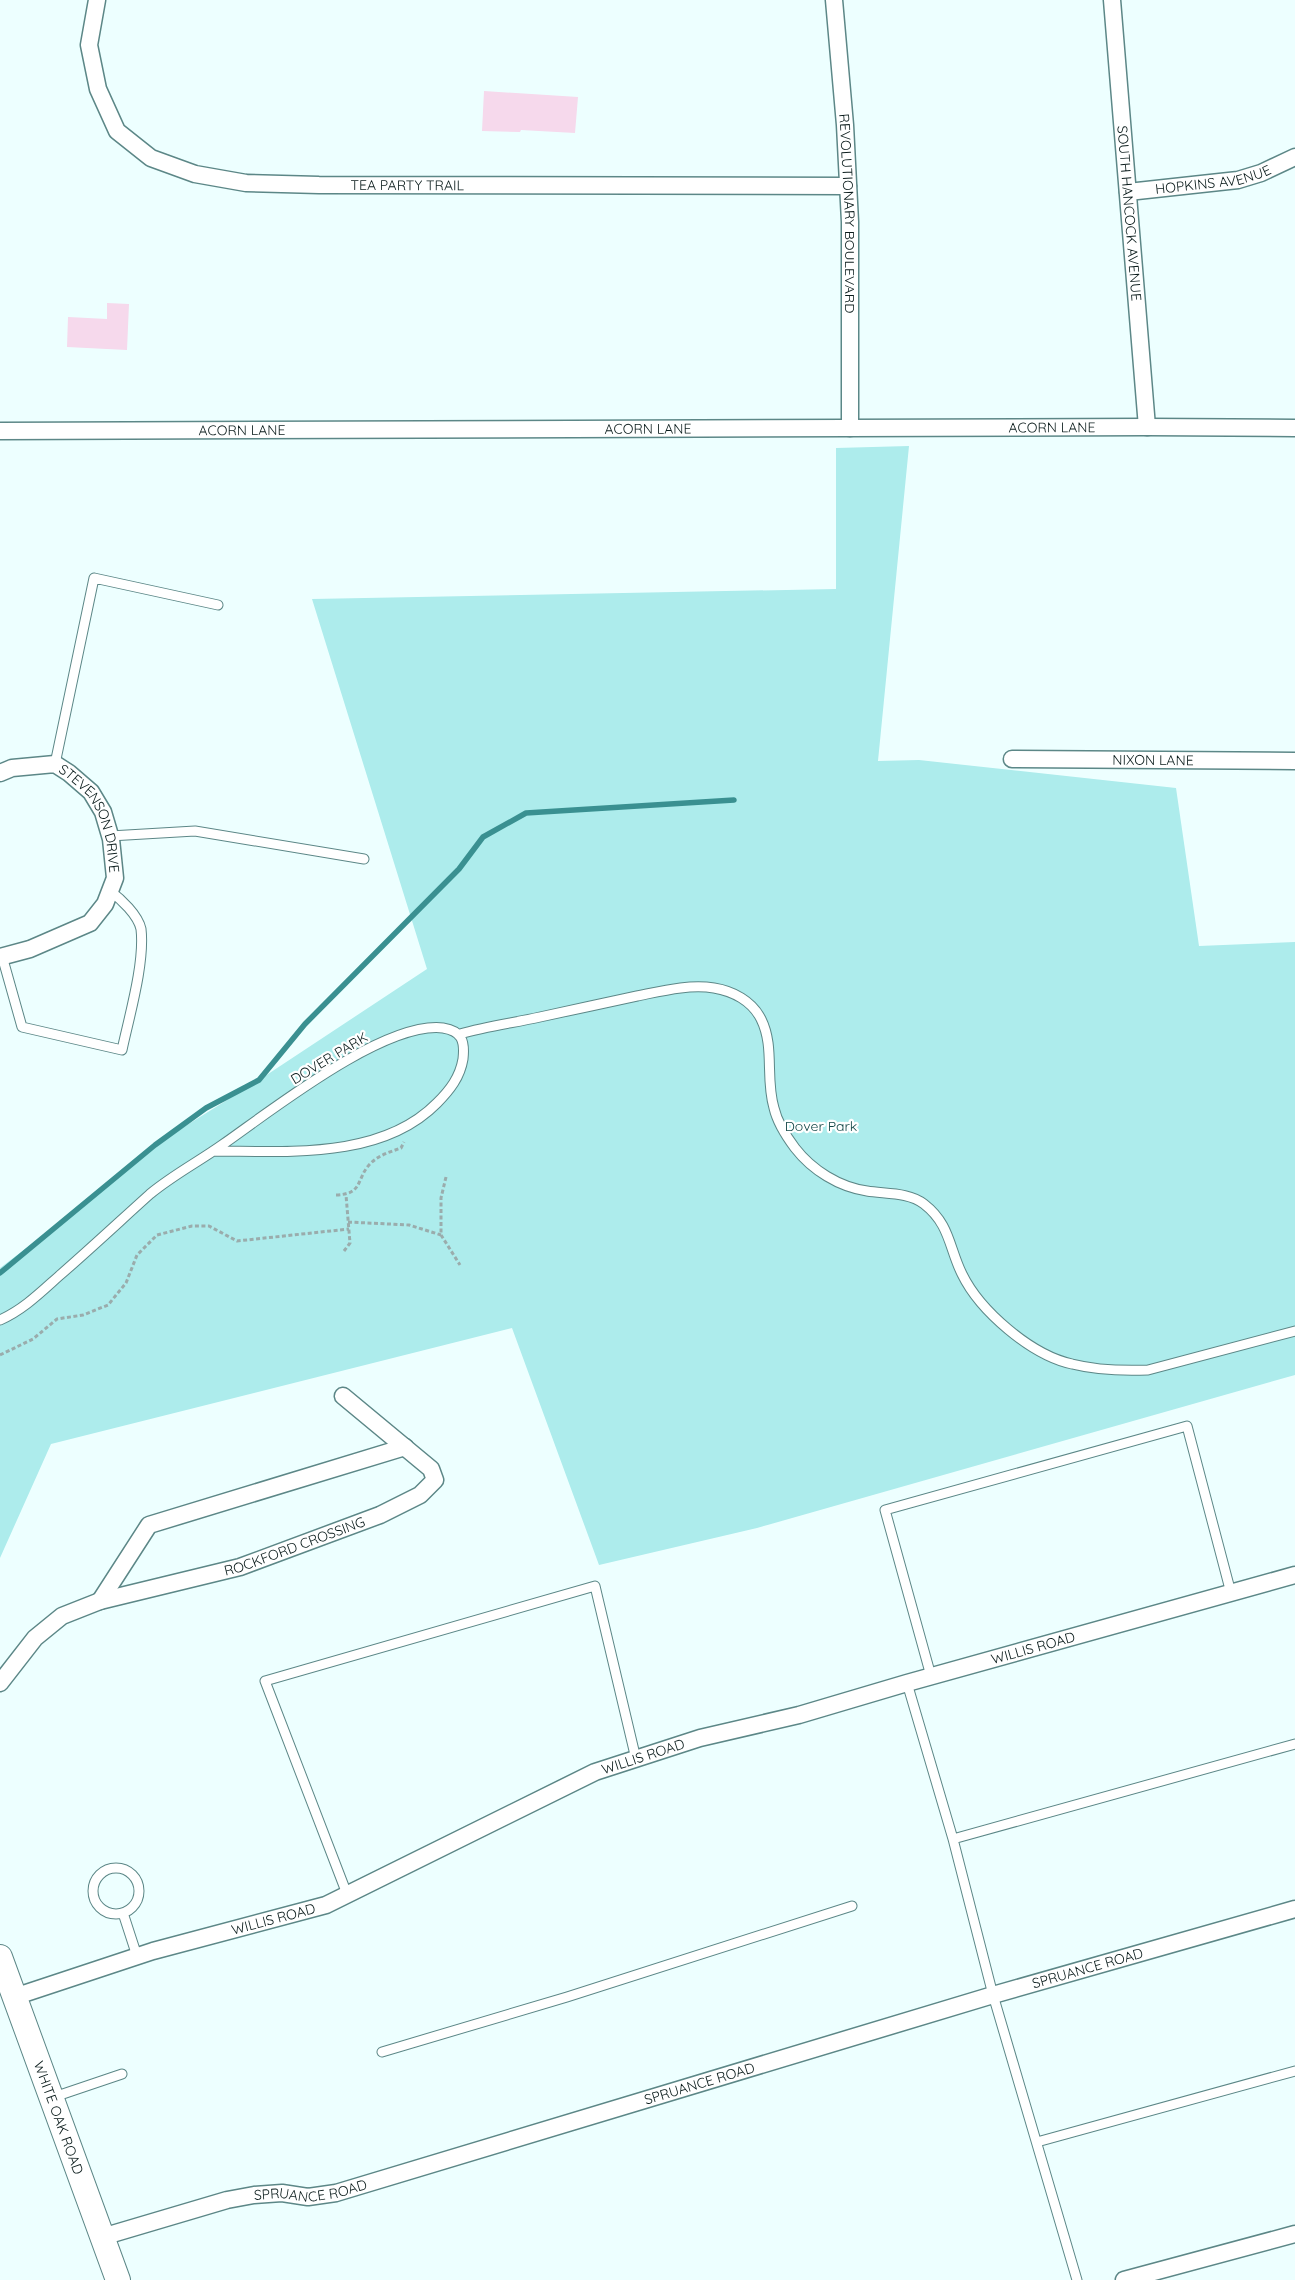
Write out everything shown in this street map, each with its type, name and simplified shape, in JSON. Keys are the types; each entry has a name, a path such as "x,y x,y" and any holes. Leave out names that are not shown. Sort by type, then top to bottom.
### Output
{"street":[{"name":"TEA PARTY TRAIL","path":"97,0 89,45 98,89 118,131 151,158 195,174 246,183 319,185 848,186"},
{"name":"REVOLUTIONARY BOULEVARD","path":"834,0 848,186 850,428"},
{"name":"SOUTH HANCOCK AVENUE","path":"1112,0 1147,426"},
{"name":"HOPKINS AVENUE","path":"1128,192 1238,180 1261,173 1295,157"},
{"name":"ACORN LANE","path":"0,432 1147,426 1295,428"},
{"name":"NIXON LANE","path":"1012,759 1295,761"},
{"name":"STEVENSON DRIVE","path":"0,773 12,768 55,764 91,792 103,812 110,836 115,878 104,904 90,923 30,949 1,957"},
{"name":"ROCKFORD CROSSING","path":"0,1683 34,1638 62,1616 100,1601 240,1566 380,1515 420,1495 435,1480 431,1469 343,1396"},
{"path":"100,1601 149,1525 404,1447"},
{"name":"WILLIS ROAD","path":"14,1997 137,1956 326,1905 595,1772 700,1738 798,1716 931,1676 1295,1575"},
{"name":"SPRUANCE ROAD","path":"102,2237 236,2198 282,2193 308,2196 336,2193 993,1995 1295,1909"},
{"name":"WHITE OAK ROAD","path":"0,1957 118,2280"},
{"path":"1124,2280 1295,2234"}],"lane":[{"path":"55,764 94,578 218,605"},
{"path":"110,836 195,831 364,859"},
{"path":"1,957 22,1027 122,1050 139,969 141,928 124,901 110,891"},
{"path":"460,1034 490,1025 536,1018 666,990 699,986 734,993 748,1002 760,1016 767,1031 774,1108 795,1149 817,1170 838,1183 864,1191 908,1197 922,1203 937,1217 949,1236 959,1268 974,1294 992,1315 1021,1338 1049,1356 1071,1364 1129,1371 1148,1370 1295,1330"},
{"name":"DOVER PARK","path":"0,1320 32,1300 151,1194 192,1163 213,1151 337,1067 373,1046 401,1034 442,1028 460,1034 464,1040 460,1070 452,1087 426,1114 395,1132 374,1139 326,1149 213,1151"},
{"path":"931,1676 885,1510 1177,1428 1187,1426 1231,1593"},
{"path":"346,1894 265,1681 595,1586 636,1759"},
{"path":"907,1683 953,1839 993,1995 1077,2280"},
{"path":"953,1839 1295,1744"},
{"path":"109,1869 122,1869 129,1872 138,1884 137,1900 130,1909 123,1913 107,1912 100,1908 94,1894 97,1879 109,1869"},
{"path":"382,2052 567,1997 852,1906"},
{"path":"123,1913 137,1956"},
{"path":"1037,2142 1295,2071"},
{"path":"51,2098 122,2074"}],"path":[{"path":"336,1195 346,1195 357,1189 368,1166 379,1156 401,1148 405,1139"},
{"path":"446,1177 441,1198 441,1235 460,1265"},
{"path":"344,1251 350,1243 346,1195"},
{"path":"348,1222 409,1225 441,1235"},
{"path":"0,1355 33,1339 58,1319 83,1315 108,1305 126,1284 137,1256 156,1236 192,1226 209,1226 238,1241 349,1229"}],"green space":[{"name":"Dover Park","path":"909,446 878,761 919,760 1176,788 1199,946 1295,942 1295,1375 757,1528 599,1565 512,1328 51,1444 0,1558 0,1268 66,1218 155,1145 259,1080 427,969 312,599 836,589 836,448"}],"building":[{"path":"484,91 578,97 575,133 521,130 520,132 482,131"},
{"path":"107,303 129,304 127,350 67,347 68,317 107,319"}],"waterway":[{"path":"0,1273 155,1145 206,1108 259,1080 305,1024 459,869 483,837 526,813 734,800"}]}
